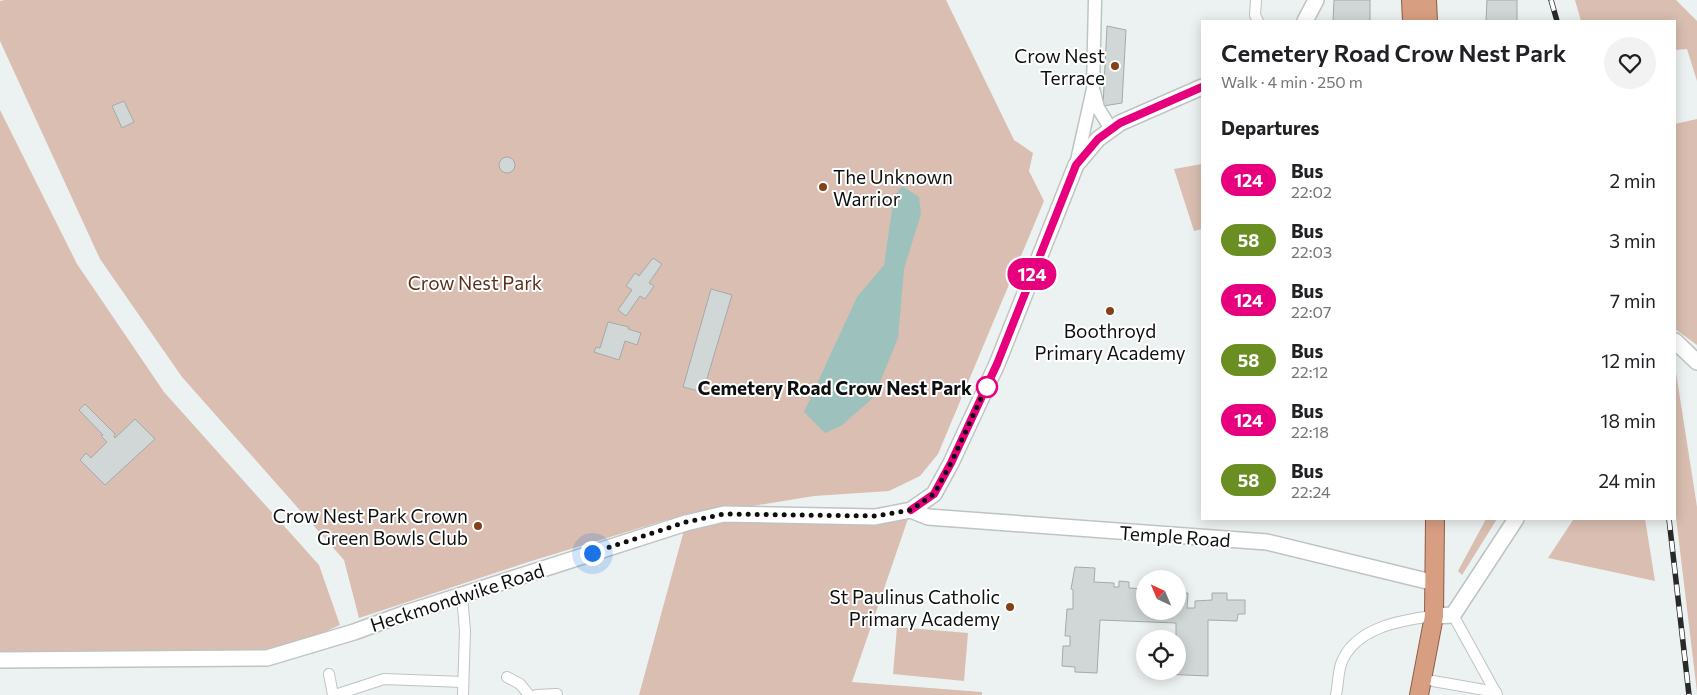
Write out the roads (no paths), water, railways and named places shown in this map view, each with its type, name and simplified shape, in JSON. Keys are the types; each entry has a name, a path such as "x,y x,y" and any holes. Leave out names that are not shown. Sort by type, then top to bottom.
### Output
{"highway":[{"path":"1411,0 1412,20"},
{"path":"1427,0 1428,20"},
{"path":"1432,688 1437,644 1434,616 1435,520"},
{"path":"1419,695 1434,616"}],"main road":[{"path":"1306,20 1316,0"},
{"path":"911,510 934,494 951,463 997,364 1076,165 1098,139 1111,129 1152,108 1201,87"},
{"path":"1676,342 1697,362"},
{"name":"Temple Road","path":"911,510 928,517 1267,542 1435,583"},
{"name":"Heckmondwike Road","path":"0,660 267,658 354,632 686,522 724,514 875,516 911,510"},
{"path":"1434,616 1453,615 1515,520"}],"street":[{"path":"1076,165 1093,89 1095,0"},
{"path":"1256,0 1255,15 1258,20"},
{"path":"1093,89 1098,108 1111,129"},
{"path":"462,595 465,630 463,695"},
{"path":"1453,615 1497,693"},
{"path":"1336,695 1341,664 1350,648 1364,636 1408,619 1434,616"},
{"path":"329,674 334,695 384,679 463,682"},
{"path":"507,677 520,684 529,695"},
{"path":"1432,688 1497,693"},
{"path":"536,695 557,694"}],"water":[{"path":"902,186 919,197 921,214 904,269 898,338 874,397 841,426 825,433 804,412 857,297 884,265 894,196"}],"railway":[{"path":"1551,0 1557,20"},
{"path":"1669,520 1689,695"}],"place":[{"name":"Crow Nest Terrace","path":"1115,66"},
{"name":"The Unknown Warrior","path":"823,187"},
{"name":"Boothroyd Primary Academy","path":"1110,311"},
{"name":"Cemetery Road Crow Nest Park","path":"987,387"},
{"name":"Crow Nest Park Crown Green Bowls Club","path":"478,526"},
{"name":"St Paulinus Catholic Primary Academy","path":"1010,607"}],"park label":[{"name":"Crow Nest Park","path":"475,282"}]}
